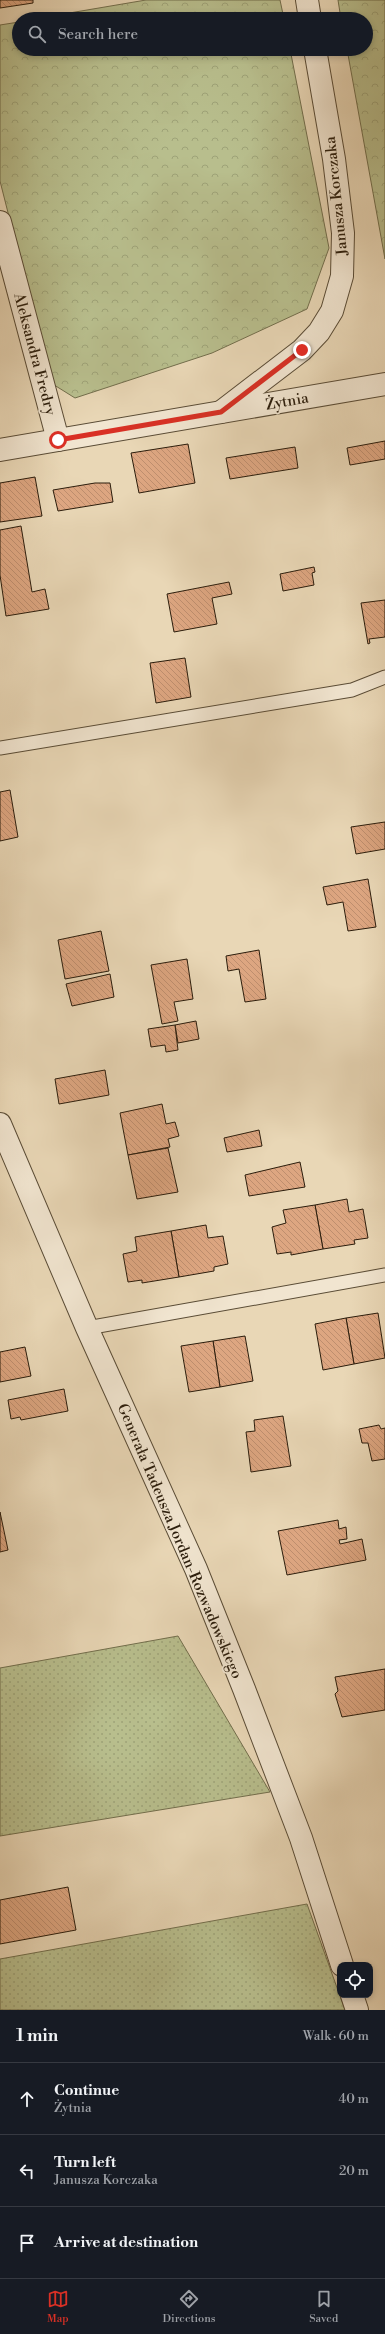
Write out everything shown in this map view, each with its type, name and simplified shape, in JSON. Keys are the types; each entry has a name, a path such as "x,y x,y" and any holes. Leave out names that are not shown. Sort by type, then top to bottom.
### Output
{"street":[{"path":"307,0 309,12"},
{"name":"Janusza Korczaka","path":"221,412 302,350 320,332 332,311 342,276 343,233 335,166 317,56"},
{"name":"Aleksandra Fredry","path":"0,222 58,440"},
{"name":"Żytnia","path":"0,450 385,384"},
{"name":"Generała Tadeusza Jordan-Rozwadowskiego","path":"0,1124 87,1328 196,1569 301,1838 341,1962"},
{"path":"353,1998 357,2010"}],"lane":[{"path":"0,748 352,690 385,677"},
{"path":"87,1328 385,1275"}],"green space":[{"path":"146,0 280,0 283,12 75,12"},
{"path":"338,0 385,0 385,259 348,56 373,56 373,12 340,12"},
{"path":"12,23 12,56 291,56 329,248 307,309 212,353 75,398 51,383 0,181 0,25"},
{"path":"178,1636 270,1792 0,1836 0,1668"},
{"path":"307,1904 337,1988 337,1998 341,1998 345,2010 0,2010 0,1959"}],"building":[{"path":"0,0 33,0 33,3 0,8"},
{"path":"385,441 385,459 350,465 347,448"},
{"path":"188,444 195,483 139,493 131,453"},
{"path":"295,447 298,468 230,479 226,458"},
{"path":"35,477 42,516 0,522 0,483"},
{"path":"95,483 110,483 113,502 58,511 53,490"},
{"path":"21,526 32,592 45,589 49,609 6,616 0,575 0,530"},
{"path":"314,567 315,572 312,573 314,585 283,591 280,574"},
{"path":"229,582 232,594 212,598 217,624 174,632 167,594"},
{"path":"385,600 385,637 369,639 370,643 368,644 361,603"},
{"path":"185,658 191,697 156,703 150,663"},
{"path":"10,790 18,837 0,841 0,792"},
{"path":"385,822 385,849 356,854 351,827"},
{"path":"368,879 376,927 348,931 343,902 327,905 323,887"},
{"path":"101,931 109,971 65,979 58,940"},
{"path":"259,950 266,999 245,1002 239,969 228,971 226,956"},
{"path":"187,959 193,999 174,1002 178,1021 162,1024 151,965"},
{"path":"110,974 114,997 72,1006 66,984"},
{"path":"196,1021 199,1039 178,1043 175,1025"},
{"path":"175,1025 178,1050 166,1052 165,1045 151,1047 148,1029"},
{"path":"105,1070 109,1095 59,1104 55,1079"},
{"path":"162,1104 166,1124 175,1122 179,1136 168,1139 170,1147 128,1155 120,1113"},
{"path":"259,1130 262,1146 227,1152 224,1138"},
{"path":"168,1148 178,1192 137,1199 128,1155"},
{"path":"300,1162 305,1187 249,1196 245,1175"},
{"path":"347,1199 349,1212 363,1209 368,1238 354,1240 355,1244 323,1249 315,1205"},
{"path":"315,1205 323,1249 291,1255 291,1252 277,1254 272,1227 286,1223 283,1210"},
{"path":"206,1225 208,1238 223,1236 228,1264 214,1267 214,1271 179,1277 171,1231"},
{"path":"171,1231 179,1277 142,1283 142,1280 128,1282 123,1254 137,1251 135,1237"},
{"path":"378,1313 385,1358 354,1364 346,1318"},
{"path":"346,1318 354,1364 323,1370 315,1324"},
{"path":"245,1336 253,1381 220,1387 213,1341"},
{"path":"213,1341 220,1387 189,1392 181,1346"},
{"path":"25,1347 31,1376 0,1382 0,1352"},
{"path":"64,1389 68,1411 21,1420 20,1417 11,1419 8,1400"},
{"path":"283,1416 291,1466 251,1472 246,1432 255,1431 254,1420"},
{"path":"379,1425 381,1429 385,1428 385,1459 372,1461 368,1443 362,1443 359,1429"},
{"path":"0,1512 8,1550 0,1552"},
{"path":"338,1520 339,1529 346,1527 347,1539 339,1540 340,1544 362,1539 366,1560 287,1575 278,1531"},
{"path":"385,1669 385,1710 342,1717 335,1694 338,1691 335,1677"},
{"path":"68,1887 76,1930 0,1944 0,1900"}],"route":[{"path":"58,440 221,412 302,350"}]}
